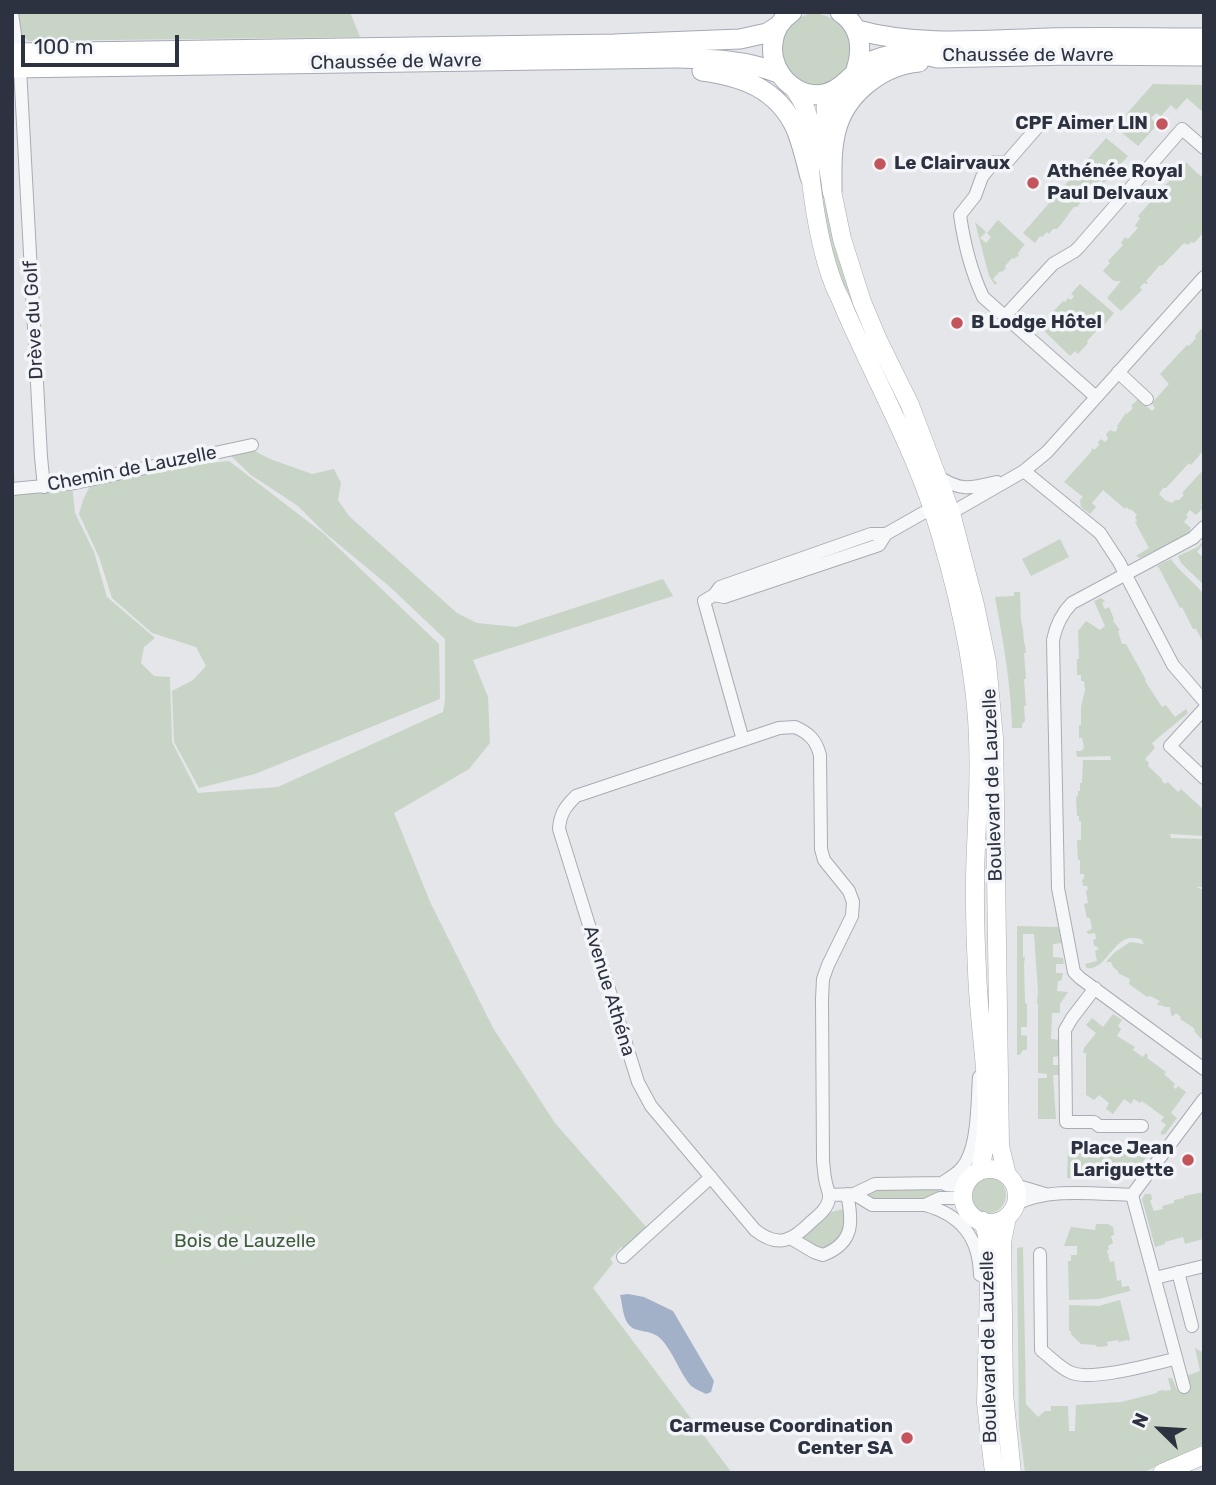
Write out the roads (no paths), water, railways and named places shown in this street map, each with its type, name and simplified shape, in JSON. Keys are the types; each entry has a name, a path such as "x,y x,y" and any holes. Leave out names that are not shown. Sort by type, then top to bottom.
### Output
{"main road":[{"path":"841,12 857,30 861,43 856,71"},
{"name":"Chaussée de Wavre","path":"16,61 740,39 767,33 785,19"},
{"name":"Chaussée de Wavre","path":"785,19 772,41 773,58 778,73 794,88"},
{"name":"Chaussée de Wavre","path":"857,30 885,37 936,41 1083,37 1204,38"},
{"name":"Chaussée de Wavre","path":"837,89 856,71 872,61 890,55 926,55 937,58 1204,55"},
{"path":"832,191 833,144 841,117 854,97 877,76 894,68 906,63 937,58"},
{"path":"601,59 618,66 671,67 722,74 754,85 780,105 791,120 800,140 810,177"},
{"name":"Chaussée de Wavre","path":"16,61 701,59 756,65 778,73"},
{"path":"794,88 816,94 837,89"},
{"name":"Boulevard de Lauzelle","path":"794,88 807,114 814,206 834,285 938,508 975,604 986,662 995,738 1000,1146 1011,1180"},
{"name":"Boulevard de Lauzelle","path":"837,89 828,100 824,116 826,155 842,239 862,302 910,405 938,476 938,508 971,666 977,719 979,782 975,867 978,997 988,1100 985,1139 974,1176"},
{"path":"994,1169 1011,1180 1017,1195 1011,1211 997,1222 983,1221 970,1214 964,1202 965,1188 974,1176 994,1169"},
{"name":"Boulevard de Lauzelle","path":"1011,1211 1002,1242 1004,1381 1012,1473"},
{"name":"Boulevard de Lauzelle","path":"983,1221 987,1235 989,1288 986,1403 994,1473"},
{"path":"1162,1473 1204,1455"}],"street":[{"name":"Drève du Golf","path":"12,13 16,41 44,487"},
{"path":"1041,123 1007,162 995,162 982,177 975,196 960,215 974,278 983,297 1096,397"},
{"path":"1004,316 1053,264 1079,247 1182,129 1204,148"},
{"path":"743,740 704,601 720,587 871,534 886,534 923,513 1024,471 1047,452 1204,277"},
{"path":"1118,372 1147,399"},
{"name":"Chemin de Lauzelle","path":"12,489 75,483 252,446"},
{"path":"1024,471 1100,533 1110,546 1173,665 1204,701"},
{"path":"938,476 960,488 1008,479"},
{"path":"1204,527 1193,538 1072,603 1056,625 1053,640 1058,888 1074,972 1204,1069"},
{"path":"1204,709 1170,746 1204,778"},
{"name":"Avenue Athéna","path":"830,1195 823,1161 823,979 852,916 853,902 849,891 824,860 821,849 821,755 817,742 807,732 795,727 779,728 576,796 565,807 559,830 638,1082 651,1106 755,1230 766,1239 792,1239 823,1255 837,1248 845,1240 850,1228 851,1194"},
{"path":"1095,988 1065,1030 1066,1122 1094,1122 1099,1126 1142,1126"},
{"path":"942,1183 962,1168 973,1145 979,1079 975,1013 978,997"},
{"path":"1132,1195 1204,1099"},
{"path":"792,1239 823,1211 830,1195 851,1194 875,1184 942,1183 957,1186 974,1176"},
{"path":"623,1257 711,1177"},
{"path":"1011,1180 1050,1194"},
{"path":"851,1194 872,1205 925,1205 939,1209 962,1224 980,1260 983,1359 986,1371"},
{"path":"1011,1211 1023,1200 1050,1194 1132,1195"},
{"path":"1132,1195 1184,1387"},
{"path":"925,1205 940,1198 957,1198 964,1202"},
{"path":"1040,1254 1041,1350 1056,1362 1073,1374 1102,1375 1175,1359"},
{"path":"1155,1278 1204,1266"},
{"path":"1178,1272 1192,1326"}],"water":[{"path":"620,1295 644,1297 673,1311 714,1381 711,1392 706,1394 691,1386 661,1339 636,1330 627,1323"}],"place":[{"name":"CPF Aimer LlN","path":"1162,124"},
{"name":"Le Clairvaux","path":"880,164"},
{"name":"Athénée Royal Paul Delvaux","path":"1033,183"},
{"name":"B Lodge Hôtel","path":"957,323"},
{"name":"Place Jean Lariguette","path":"1188,1160"},
{"name":"Carmeuse Coordination Center SA","path":"907,1438"}],"park label":[{"name":"Bois de Lauzelle","path":"245,1242"}]}
